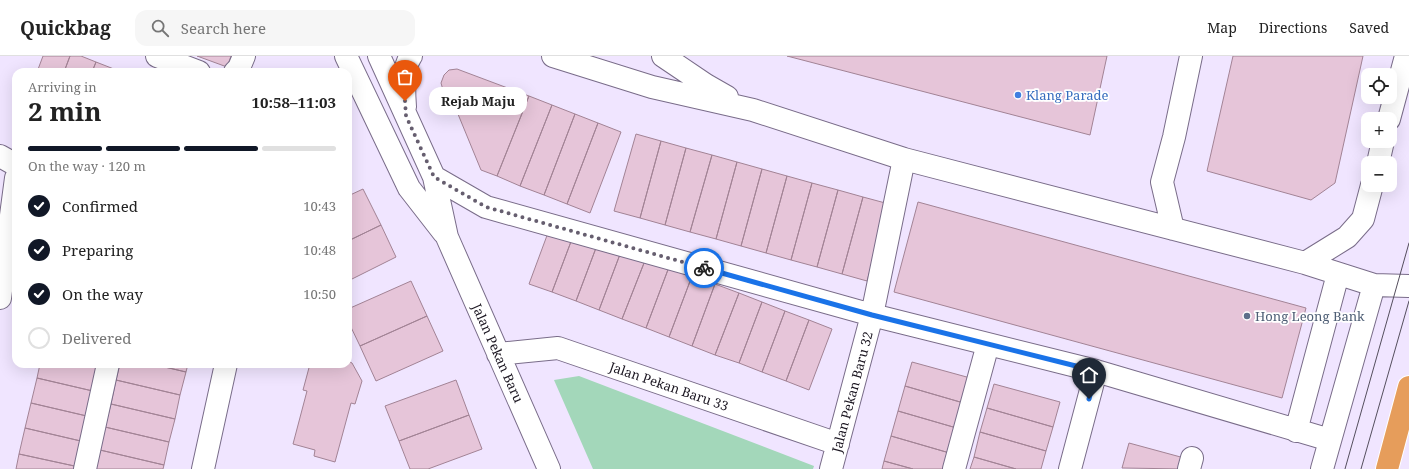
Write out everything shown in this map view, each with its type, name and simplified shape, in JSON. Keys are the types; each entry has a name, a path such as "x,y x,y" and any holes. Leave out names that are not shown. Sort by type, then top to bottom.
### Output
{"highway":[{"path":"1387,469 1409,387"}],"street":[{"path":"157,56 188,68"},
{"path":"239,68 244,56"},
{"name":"Jalan Pekan Baru","path":"346,56 352,68"},
{"name":"Jalan Pekan Baru","path":"379,56 434,177 447,237 549,469"},
{"path":"406,116 404,86 408,60 411,56"},
{"path":"553,56 652,87 753,110 904,159 1305,263 1374,285 1409,286"},
{"path":"664,56 706,85 753,110"},
{"path":"1173,229 1162,182 1174,137 1191,56"},
{"path":"1391,112 1406,56"},
{"name":"Jalan Pekan Baru","path":"352,69 409,188 447,237"},
{"path":"0,156 12,163"},
{"name":"Jalan Pekan Baru 32","path":"831,469 872,315 904,159"},
{"path":"434,177 486,207 872,315 1096,371 1330,440"},
{"path":"1305,263 1347,237 1363,219 1370,192"},
{"path":"0,298 10,268 12,238"},
{"path":"1296,431 1338,274"},
{"path":"1322,469 1374,285"},
{"path":"954,469 988,344"},
{"name":"Jalan Pekan Baru 33","path":"498,354 558,348 838,444"},
{"path":"84,469 107,368"},
{"path":"203,469 225,368"},
{"path":"1070,469 1096,371"}],"green space":[{"path":"579,376 814,466 813,469 593,469 554,380"}],"building":[{"path":"43,56 70,56 66,68 38,68"},
{"path":"70,56 81,56 96,62 94,68 66,68"},
{"path":"197,56 231,56 227,67"},
{"name":"Klang Parade","path":"787,56 1107,56 1090,135"},
{"path":"1233,56 1363,56 1335,183 1311,200 1207,171"},
{"path":"96,62 111,68 94,68"},
{"path":"457,69 529,96 497,176 481,170 453,102 443,90 441,83 444,75 449,70"},
{"path":"529,96 552,105 520,186 497,176"},
{"path":"552,105 575,114 544,195 520,186"},
{"path":"575,114 598,123 567,204 544,195"},
{"path":"598,123 621,132 590,213 567,204"},
{"path":"636,134 661,141 640,218 614,211"},
{"path":"661,141 686,148 665,225 640,218"},
{"path":"686,148 712,155 690,232 665,225"},
{"path":"712,155 737,162 716,239 690,232"},
{"path":"737,162 762,169 741,246 716,239"},
{"path":"762,169 787,176 766,253 741,246"},
{"path":"787,176 812,183 791,260 766,253"},
{"path":"812,183 838,190 817,267 791,260"},
{"path":"363,189 381,225 352,239 352,194"},
{"path":"838,190 863,197 842,274 817,267"},
{"path":"863,197 889,204 867,281 842,274"},
{"path":"918,202 1306,308 1282,398 894,292"},
{"path":"552,222 575,231 552,292 529,284"},
{"path":"381,225 396,257 352,279 352,239"},
{"path":"575,231 599,240 576,301 552,292"},
{"path":"599,240 622,249 599,310 576,301"},
{"path":"622,249 646,258 622,319 599,310"},
{"path":"646,258 669,267 646,328 622,319"},
{"path":"669,267 692,276 669,337 646,328"},
{"path":"692,276 715,284 692,346 669,337"},
{"path":"411,281 427,316 360,346 352,329 352,307"},
{"path":"715,284 739,293 715,355 692,346"},
{"path":"739,293 762,302 739,363 715,355"},
{"path":"762,302 785,311 762,372 739,363"},
{"path":"785,311 809,320 786,381 762,372"},
{"path":"427,316 443,351 376,381 360,346"},
{"path":"809,320 832,329 809,390 786,381"},
{"path":"912,362 974,379 967,404 905,386"},
{"path":"352,363 362,381 355,404 351,403 335,462 314,456 315,450 293,444 307,391 303,390 309,368 352,368"},
{"path":"39,368 102,368 97,392 37,378"},
{"path":"119,368 169,368 186,372 180,395 116,380"},
{"path":"169,368 187,368 186,372"},
{"path":"37,378 97,392 91,417 31,403"},
{"path":"116,380 180,395 175,419 111,404"},
{"path":"456,380 469,415 399,441 385,406"},
{"path":"994,384 1060,402 1053,427 987,408"},
{"path":"905,386 967,404 960,429 898,411"},
{"path":"31,403 91,417 85,442 25,428"},
{"path":"111,404 175,419 169,442 105,427"},
{"path":"987,408 1053,427 1046,451 980,432"},
{"path":"898,411 960,429 953,454 891,436"},
{"path":"469,415 482,449 428,469 410,469 399,441"},
{"path":"105,427 169,442 164,465 100,450"},
{"path":"25,428 85,442 79,467 19,454"},
{"path":"980,432 1046,451 1041,469 1016,469 974,457"},
{"path":"891,436 953,454 949,469 913,469 884,461"},
{"path":"1129,443 1188,459 1185,469 1122,468"},
{"path":"100,450 164,465 163,469 96,469"},
{"path":"19,454 79,467 79,469 16,469"},
{"path":"974,457 1016,469 970,469"},
{"path":"884,461 913,469 882,469"}],"tram line":[{"path":"1345,469 1409,243"},
{"path":"1361,469 1409,301"}],"way so far":[{"path":"405,101 406,116 434,177 486,207 704,268"}],"place":[{"name":"Klang Parade","path":"1018,95"},
{"name":"Rejab Maju","path":"405,101"},
{"name":"Hong Leong Bank","path":"1247,316"}],"route":[{"path":"704,268 872,315 1096,371 1089,399"}]}
